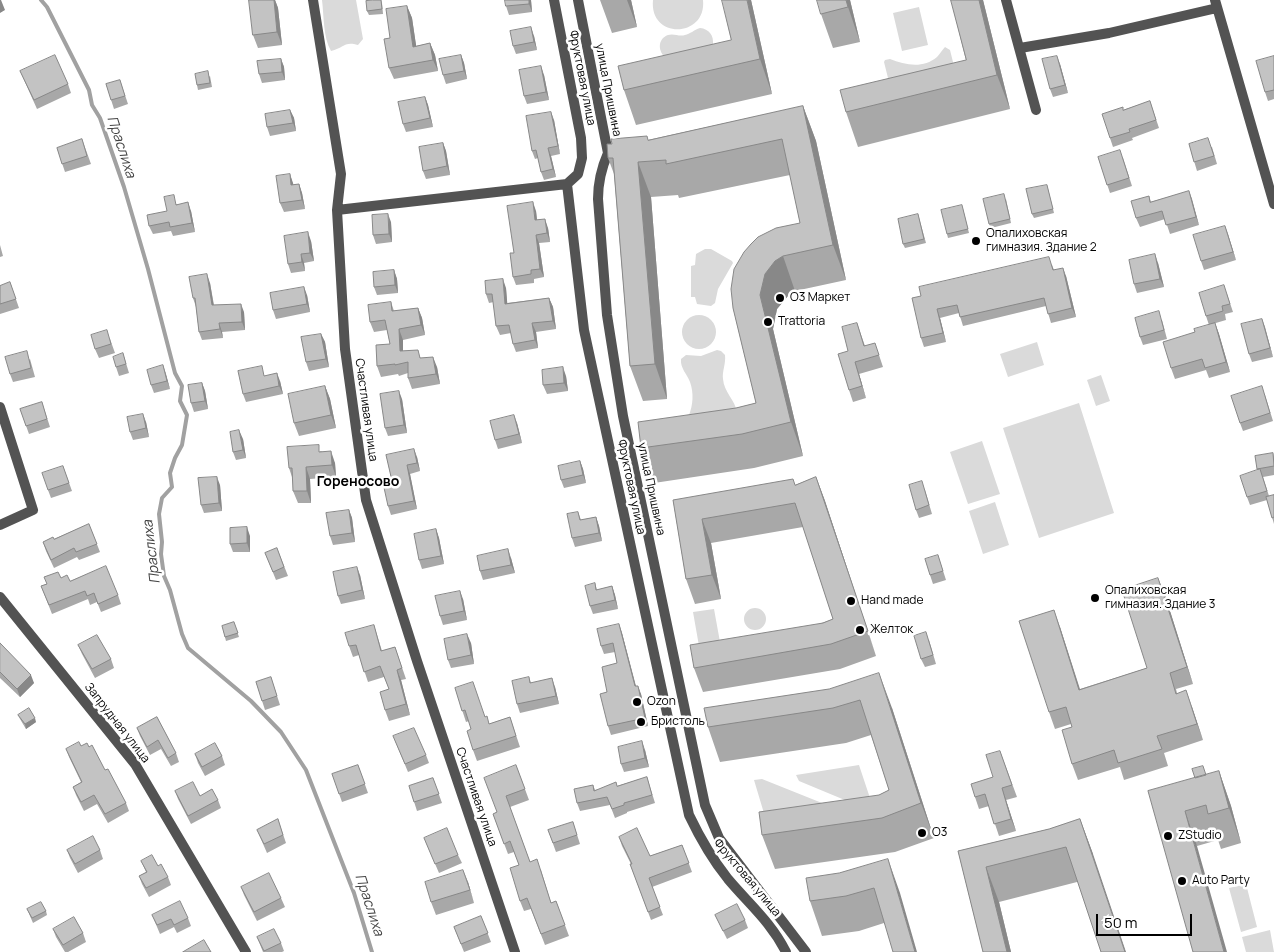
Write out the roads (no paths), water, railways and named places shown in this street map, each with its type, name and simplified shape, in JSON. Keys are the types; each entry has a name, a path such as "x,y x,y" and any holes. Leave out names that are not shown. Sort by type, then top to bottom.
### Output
{"street":[{"name":"Счастливая улица","path":"313,0 341,174 337,210 345,349 366,500 417,661 516,952"},
{"name":"Фруктовая улица","path":"554,0 581,138 582,158 578,174 567,184 584,330 689,815 702,843 728,879 765,918 778,936 786,952"},
{"name":"улица Пришвина","path":"578,0 608,153 598,182 607,315 623,416 705,805 719,838 806,952"},
{"path":"1006,0 1036,110"},
{"path":"1020,48 1109,33 1216,4 1274,204"},
{"path":"337,210 567,184"},
{"path":"0,407 33,510 0,525"},
{"name":"Запрудная улица","path":"0,597 136,764 246,952"}],"waterway":[{"name":"Праслиха","path":"41,0 47,7 89,90 92,105 100,118 124,187 175,373 182,386 180,401 187,415 182,445 170,473 172,487 162,498 159,514 164,576 170,590 182,634 188,648 251,701 281,732 306,770 354,893 372,952"}],"place":[{"name":"Опалиховская гимназия. Здание 2","path":"976,241"},
{"name":"О3 Маркет","path":"780,298"},
{"name":"Trattoria","path":"768,322"},
{"name":"Опалиховская гимназия. Здание 3","path":"1095,598"},
{"name":"Hand made","path":"851,601"},
{"name":"Желток","path":"860,630"},
{"name":"Ozon","path":"637,702"},
{"name":"Бристоль","path":"641,722"},
{"name":"О3","path":"922,833"},
{"name":"ZStudio","path":"1168,836"},
{"name":"Auto Party","path":"1182,881"}],"district":[{"name":"Гореносово","path":"358,482"}]}
